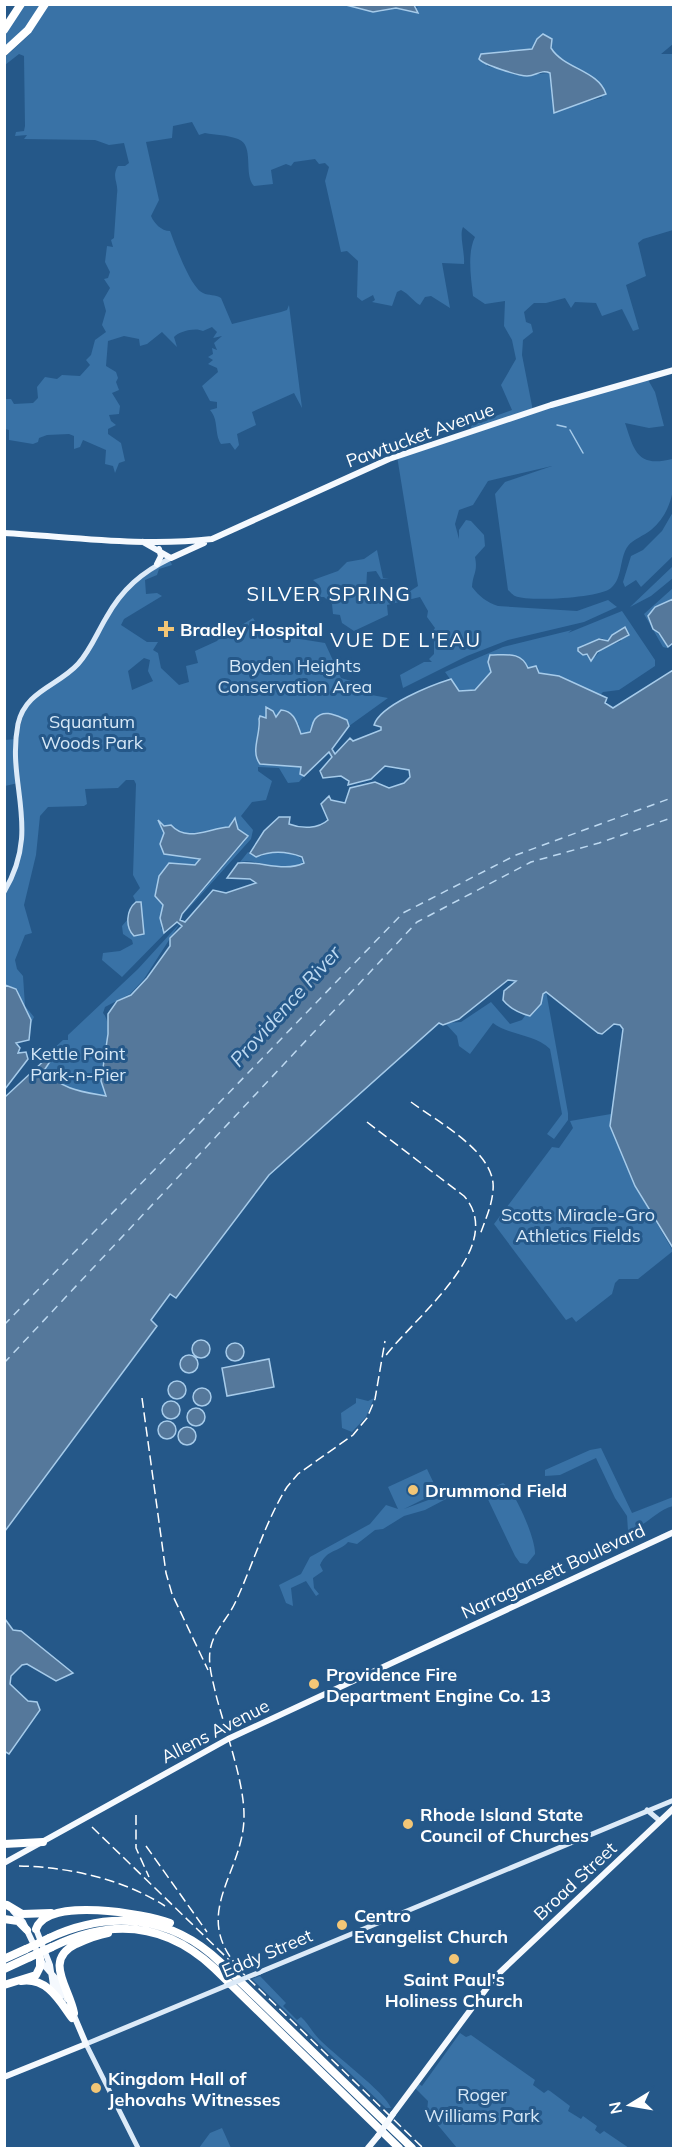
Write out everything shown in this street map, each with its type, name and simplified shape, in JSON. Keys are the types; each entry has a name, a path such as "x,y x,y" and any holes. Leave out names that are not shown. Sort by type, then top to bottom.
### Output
{"highway":[{"path":"4,30 21,4"},
{"path":"4,54 21,38 45,4"},
{"path":"4,1844 43,1842"},
{"path":"18,1844 22,1853"},
{"path":"6,1904 22,1914 118,1910 161,1920 204,1943 225,1961 235,1976"},
{"path":"36,1929 42,1919 62,1913"},
{"path":"4,1919 16,1920 27,1930"},
{"path":"4,1969 49,1938 100,1921 147,1922 191,1939 235,1976 412,2148"},
{"path":"4,1959 52,1947 80,1934 101,1929 142,1930 185,1945 227,1982 399,2148"},
{"path":"73,2016 69,1992 60,1972 60,1958 69,1948 103,1934 135,1933 164,1941 188,1952 227,1982"},
{"path":"21,1981 37,1974 40,1958"},
{"path":"4,1985 32,1980 44,1984 73,2016"}],"main road":[{"name":"Pawtucket Avenue","path":"4,533 145,542 187,543 212,540 389,459 549,406 674,370"},
{"path":"4,892 17,864 23,830 17,753 18,724 23,709 42,689 75,667 120,595 133,581 158,564 212,540"},
{"name":"Pawtucket Avenue","path":"145,542 173,557"},
{"name":"Pawtucket Avenue","path":"145,542 162,547 173,557"},
{"path":"158,549 161,558 158,564"},
{"name":"Narragansett Boulevard","path":"445,1638 674,1532"},
{"name":"Allens Avenue","path":"6,1863 228,1740 445,1638"},
{"name":"Eddy Street","path":"4,2077 227,1982 260,1972 674,1800"},
{"name":"Broad Street","path":"368,2148 495,1977 674,1808"},
{"path":"647,1810 660,1821"},
{"path":"6,1904 27,1930 40,1958 51,1974"},
{"path":"36,1929 50,1965 54,1987 73,2016 138,2148"}],"green space":[{"path":"346,4 379,12 396,8 418,8 414,5 673,5 673,44 661,54 673,54 673,230 643,239 638,243 646,276 626,285 639,329 633,331 622,309 602,316 596,303 575,302 571,308 565,298 546,303 534,303 524,312 526,322 531,324 533,332 523,340 522,355 533,411 647,378 655,392 664,426 649,428 625,423 635,449 644,459 660,461 672,459 674,478 668,507 658,523 628,546 615,584 611,588 593,594 564,598 523,598 514,596 508,590 495,494 505,482 552,466 488,481 473,505 459,510 455,524 459,539 459,530 466,520 471,521 484,535 485,546 475,557 476,569 472,587 490,603 498,606 577,611 608,600 617,607 584,622 508,640 467,656 403,688 400,675 424,662 432,662 429,659 434,654 434,638 431,634 435,628 427,617 428,611 420,597 387,605 388,615 354,631 342,623 340,615 333,614 332,604 324,597 315,597 321,592 319,585 313,580 338,571 347,562 364,559 377,550 383,578 389,578 381,579 376,571 367,572 366,591 380,591 386,595 399,591 404,595 418,586 397,456 472,431 469,417 479,422 512,410 501,385 516,359 512,340 504,326 505,301 485,304 473,296 470,258 475,237 463,227 464,264 442,263 450,308 431,296 425,297 420,305 401,290 397,292 392,306 372,302 375,300 373,295 362,301 357,297 358,261 347,251 341,252 325,181 329,167 325,163 319,164 315,159 294,162 291,166 286,164 271,170 273,184 254,186 249,175 248,154 243,142 226,136 205,133 199,135 192,122 173,126 172,138 146,142 159,200 151,216 158,226 170,231 184,265 198,289 205,294 221,298 232,324 287,310 289,305 302,408 294,393 252,412 256,425 237,434 239,445 235,450 230,443 221,444 215,418 210,410 217,408 217,402 210,401 202,386 218,372 217,368 208,364 213,360 208,357 213,354 212,348 217,350 214,343 222,336 213,338 217,332 212,327 203,331 188,330 174,337 177,347 162,332 147,344 140,346 139,339 124,336 108,341 106,366 116,372 119,390 112,393 120,406 119,414 109,415 111,421 116,425 108,429 108,434 121,443 125,461 119,463 115,473 113,466 105,464 106,450 83,440 80,447 74,449 74,436 69,434 47,435 39,438 38,442 33,444 9,440 9,430 5,429 5,399 11,399 14,404 33,403 38,398 37,387 45,377 57,379 62,375 80,376 90,365 86,360 91,355 95,340 106,332 102,325 106,311 103,300 110,288 104,279 108,278 110,272 105,262 107,246 113,247 111,240 114,238 117,190 115,173 118,166 125,166 129,163 124,143 109,145 95,140 24,139 27,135 15,136 16,132 24,131 25,126 24,56 19,54 5,65 5,57 29,35 49,5","holes":["537,39 552,39 552,51 564,62 598,82 602,98 553,109 550,73 521,75 487,66 487,53 532,49"]},
{"path":"23,5 43,5 35,18 5,50 5,33"},
{"path":"673,512 673,556 641,587 636,580 625,587 623,582 631,556 643,550 662,531"},
{"path":"170,560 172,565 159,569 157,575 145,580 146,594 157,593 162,596 124,619 121,625 147,642 158,642 153,650 158,653 161,668 179,685 189,682 186,666 198,663 195,651 217,641 227,630 236,636 241,635 237,628 253,618 262,633 279,635 284,631 296,630 300,639 325,643 341,678 361,684 366,694 388,698 349,726 347,720 333,714 319,716 307,734 300,734 299,724 274,715 259,719 256,749 268,765 301,767 301,775 304,776 299,782 288,783 279,768 258,767 258,771 272,781 266,800 252,802 241,816 253,830 251,839 181,917 245,841 246,834 238,829 237,820 233,819 229,827 181,835 171,825 162,828 164,833 160,844 189,857 202,858 158,899 163,904 161,928 165,932 174,924 122,977 102,960 103,953 120,951 133,944 132,940 123,934 122,926 128,919 132,935 144,934 141,902 136,902 133,896 140,888 133,875 136,784 134,780 126,780 118,788 85,789 87,804 84,806 48,807 40,816 36,855 24,905 32,933 25,935 15,960 17,969 23,976 25,1006 34,1017 31,1023 17,989 5,985 5,893 21,846 18,783 5,786 4,740 17,739 26,704 76,666 128,586","holes":["144,658 150,660 148,671 153,681 132,690 128,671"]},
{"path":"673,566 673,578 651,596 630,607"},
{"path":"673,588 673,598 655,607 648,616 650,623 668,647 673,643 667,648 663,647 644,614"},
{"path":"622,611 655,660 655,666 619,690 603,692 600,695 559,676 539,673 538,667 528,668 512,655 501,656 488,662 491,672 475,690 459,691 445,672 503,647 572,630 568,633","holes":["621,629 621,641 602,649 595,657 589,655 583,645 601,638 608,641"]},
{"path":"278,851 298,856 304,862 296,866 280,867 248,861 240,862 248,852 257,857"},
{"name":"Kettle Point Park-n-Pier","path":"180,923 144,979 130,994 105,1007 103,1013 108,1026 108,1035 101,1078 106,1096 72,1089 58,1082 45,1069 51,1060 48,1057 41,1060 63,1040 68,1040 68,1035 138,969"},
{"path":"546,991 568,1113 568,1120 554,1139 547,1134 562,1114 550,1049 537,1040 493,1023 470,1054 459,1046 457,1036 445,1023 461,1022 491,1002 510,1024 522,1020 542,992"},
{"name":"Scotts Miracle-Gro Athletics Fields","path":"611,1114 610,1126 635,1186 673,1251 638,1279 619,1279 615,1283 612,1294 576,1322 572,1317 566,1320 494,1224 552,1147 559,1148 573,1128 570,1121"},
{"path":"356,1398 368,1401 374,1398 366,1417 352,1432 342,1428 341,1413 356,1403"},
{"path":"601,1448 632,1513 673,1497 673,1506 628,1531 627,1516 615,1498 596,1458 560,1475 545,1476 545,1470 590,1450"},
{"path":"427,1469 438,1492 404,1509 458,1489 465,1489 425,1510 404,1516 383,1529 375,1530 357,1544 348,1542 330,1553 320,1565 323,1571 313,1578 314,1588 319,1594 316,1596 306,1581 291,1588 293,1606 286,1603 279,1585 301,1574 310,1557 370,1524 386,1505 398,1509 388,1487"},
{"path":"503,1483 519,1505 532,1538 535,1554 527,1564 520,1563 515,1556 484,1491"},
{"path":"260,1976 286,2003 283,2006 297,2020 301,2017 319,2039 369,2083 391,2108 386,2108 252,1979"},
{"name":"Roger Williams Park","path":"460,2033 466,2037 471,2035 535,2080 533,2085 544,2093 550,2091 570,2106 568,2111 581,2119 583,2116 597,2126 595,2130 600,2134 604,2131 629,2148 457,2148 427,2112 428,2101 415,2088 418,2083 422,2086"},
{"path":"222,2128 231,2148 199,2148 210,2133"}],"water":[{"path":"346,5 414,5 418,13 396,8 373,12"},
{"path":"543,34 552,39 551,48 557,55 589,74 602,86 606,94 554,113 550,73 523,76 494,67 479,59 481,54 532,49 537,39"},
{"path":"673,599 673,643 668,647 659,633 653,629 648,616 655,607"},
{"path":"625,627 629,635 597,652 591,661 587,654 583,655 578,651 578,648 599,639 608,641 612,635"},
{"name":"Providence River","path":"490,655 517,656 528,668 536,666 539,673 559,676 607,698 605,703 613,708 673,670 673,1248 635,1186 610,1126 623,1029 620,1025 614,1024 602,1034 598,1033 546,992 543,994 541,1004 530,1016 518,1012 503,1000 504,991 516,981 508,980 459,1019 443,1025 439,1023 269,1175 176,1298 170,1294 151,1320 157,1326 5,1531 5,1097 48,1057 51,1060 45,1069 58,1082 73,1089 106,1096 101,1081 108,1034 108,1014 117,1001 131,995 147,978 170,946 170,938 182,926 177,922 164,933 160,918 163,905 155,896 159,876 169,863 195,865 200,859 164,854 160,844 164,833 158,820 164,826 171,825 177,830 191,834 229,827 235,818 238,829 248,836 182,914 180,920 185,922 213,890 226,893 256,883 250,879 227,878 238,863 288,867 304,863 302,857 290,853 273,852 256,857 250,853 264,831 279,817 290,817 289,824 299,827 320,825 328,820 321,804 329,796 331,800 345,803 350,788 375,782 389,788 404,783 410,777 409,770 385,766 371,779 348,785 349,781 341,776 323,778 320,771 332,757 329,752 304,776 300,774 301,767 260,764 256,754 259,719 260,716 266,718 266,707 273,711 276,717 281,710 289,713 295,719 301,734 310,732 315,719 322,714 331,714 347,720 349,726 332,749 335,754 350,738 353,741 381,730 381,727 374,725 386,710 420,691 451,679 459,691 475,690 491,672 488,662"},
{"path":"136,902 141,902 144,934 134,936 129,928 128,919 130,909"},
{"path":"5,985 16,989 31,1020 29,1040 16,1043 20,1048 18,1053 26,1052 28,1059 5,1089"},
{"path":"201,1340 207,1343 210,1349 207,1355 201,1358 195,1355 192,1349 195,1343"},
{"path":"235,1343 241,1346 244,1352 241,1358 235,1361 229,1358 226,1352 229,1346"},
{"path":"189,1355 195,1358 198,1364 195,1370 189,1373 183,1370 180,1364 183,1358"},
{"path":"269,1359 274,1387 227,1396 222,1368"},
{"path":"177,1381 183,1384 186,1390 183,1396 177,1399 171,1396 168,1390 171,1384"},
{"path":"202,1388 208,1391 211,1397 208,1403 202,1406 196,1403 193,1397 196,1391"},
{"path":"171,1401 177,1404 180,1410 177,1416 171,1419 165,1416 162,1410 165,1404"},
{"path":"196,1408 202,1411 205,1417 202,1423 196,1426 190,1423 187,1417 190,1411"},
{"path":"167,1421 173,1424 176,1430 173,1436 167,1439 161,1436 158,1430 161,1424"},
{"path":"187,1427 193,1430 196,1436 193,1442 187,1445 181,1442 178,1436 181,1430"},
{"path":"5,1619 13,1630 21,1631 73,1673 56,1681 27,1664 22,1665 11,1676 10,1684 28,1701 37,1702 40,1710 9,1754 4,1751"}],"waterway":[{"path":"557,425 566,427"},
{"path":"570,430 583,453"}],"ferry route":[{"path":"4,1325 403,913 516,855 674,797"},
{"path":"4,1363 417,922 531,862 599,843 674,817"}],"railway":[{"path":"411,1102 464,1140 486,1163 492,1176 493,1190 490,1207 480,1235"},
{"path":"367,1122 464,1196 475,1216 474,1237 466,1260 451,1282 384,1358"},
{"path":"239,1968 225,1948 219,1929 219,1910 242,1836 243,1802 238,1771 211,1673 210,1651 217,1632 235,1603 272,1515 287,1487 298,1474 353,1435 367,1418 375,1399 385,1341"},
{"path":"142,1398 166,1573 172,1594 208,1670"},
{"path":"136,1815 136,1848 149,1877"},
{"path":"92,1827 423,2148"},
{"path":"146,1846 207,1932"},
{"path":"19,1866 57,1869 95,1876 132,1888 165,1906"}],"place":[{"name":"Bradley Hospital","path":"166,629"},
{"name":"Drummond Field","path":"413,1490"},
{"name":"Providence Fire Department Engine Co. 13","path":"314,1684"},
{"name":"Rhode Island State Council of Churches","path":"408,1824"},
{"name":"Centro Evangelist Church","path":"342,1925"},
{"name":"Saint Paul's Holiness Church","path":"454,1959"},
{"name":"Kingdom Hall of Jehovahs Witnesses","path":"96,2088"}],"district":[{"name":"SILVER SPRING","path":"329,593"},
{"name":"VUE DE L'EAU","path":"406,639"}],"park label":[{"name":"Boyden Heights Conservation Area","path":"295,675"},
{"name":"Squantum Woods Park","path":"92,731"}]}
